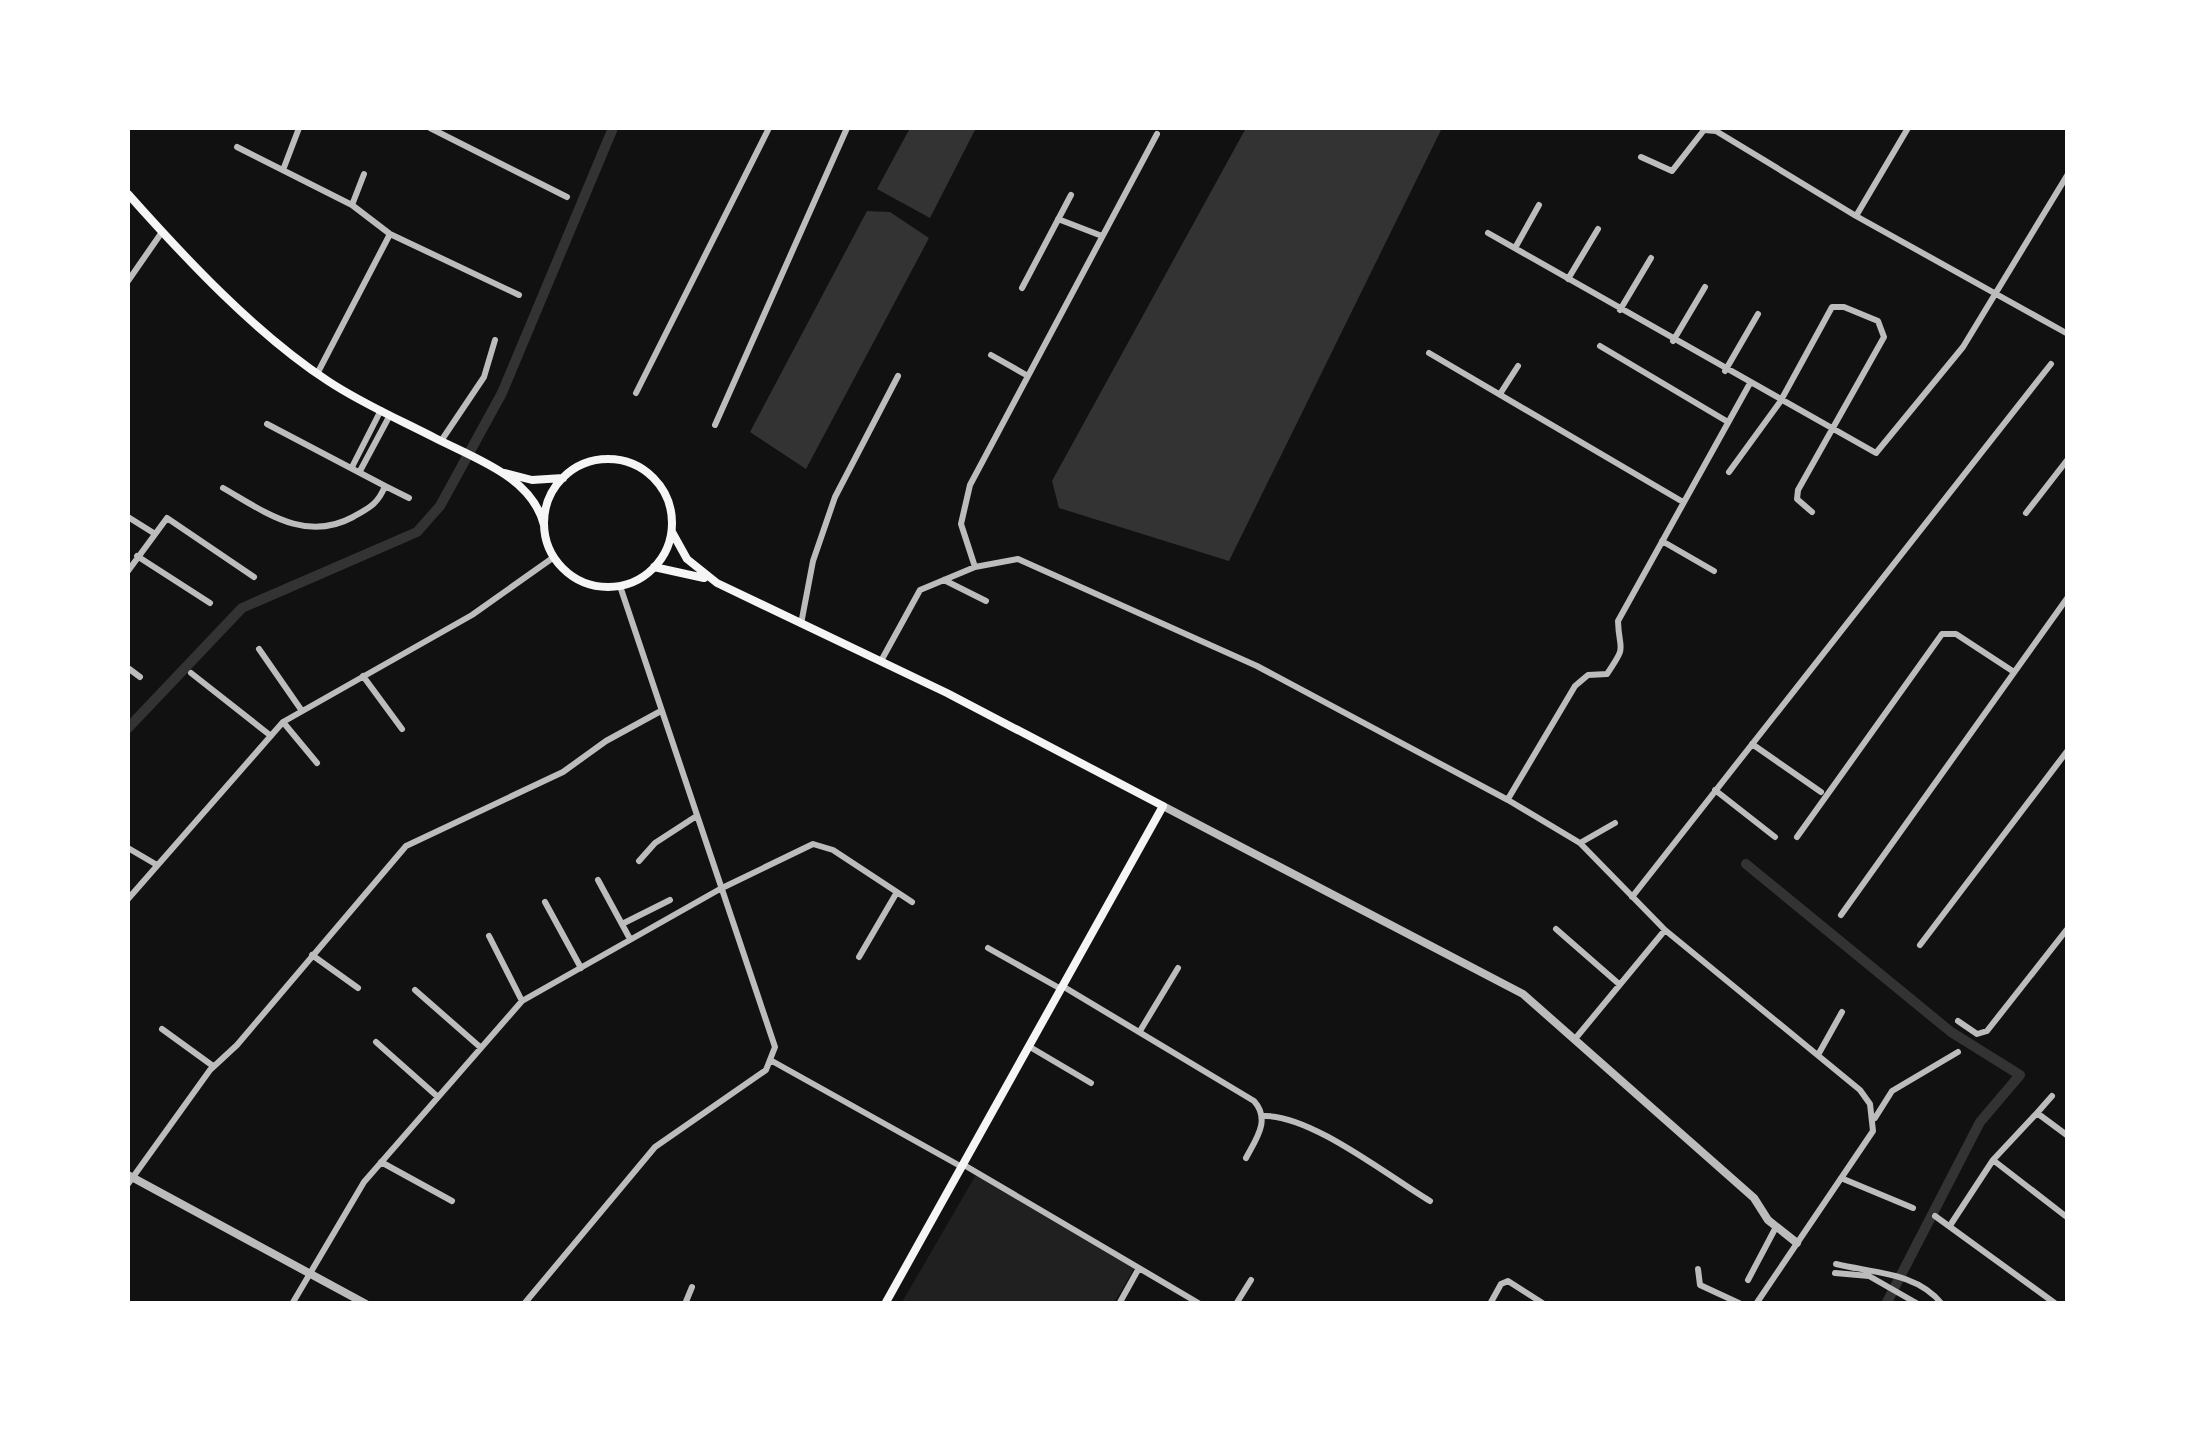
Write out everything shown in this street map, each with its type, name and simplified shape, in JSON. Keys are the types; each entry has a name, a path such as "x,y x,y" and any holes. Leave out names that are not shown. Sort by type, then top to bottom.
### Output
{"main road":[{"path":"128,194 162,232 318,374 500,472 532,497 554,557 582,582 620,586 654,568 672,532"},
{"path":"544,525 548,502 563,478 577,467 602,460 639,467 666,495 672,532 687,559 717,583 881,661 1163,806 886,1304"},
{"path":"500,472 532,480 563,478"},
{"path":"654,568 717,583"}],"street":[{"path":"283,170 299,128"},
{"path":"430,128 567,198"},
{"path":"636,393 770,128"},
{"path":"715,425 848,128"},
{"path":"1856,216 1908,128"},
{"path":"1642,157 1664,171 1672,170 1704,130 1718,129 1856,216 2068,334"},
{"path":"975,567 962,534 963,502 1156,134"},
{"path":"237,147 352,206 390,234 520,295"},
{"path":"352,206 364,174"},
{"path":"1488,233 1830,430 1872,452 1882,451 1963,347 2068,174"},
{"path":"1022,288 1071,195"},
{"path":"1515,248 1538,205"},
{"path":"1058,219 1102,236"},
{"path":"1568,280 1598,229"},
{"path":"128,281 162,232"},
{"path":"318,374 390,234"},
{"path":"1620,310 1651,258"},
{"path":"1673,341 1704,287"},
{"path":"1728,472 1780,402 1832,307 1844,307 1878,321 1884,336 1798,490 1797,499 1812,512"},
{"path":"1726,371 1758,314"},
{"path":"441,441 484,377 495,340"},
{"path":"1600,346 1728,422"},
{"path":"1429,352 1684,502"},
{"path":"991,355 1028,376"},
{"path":"1632,897 2051,364"},
{"path":"1500,394 1518,366"},
{"path":"801,626 813,561 835,497 898,376"},
{"path":"1508,800 1575,686 1588,674 1606,674 1621,653 1624,642 1618,621 1749,385"},
{"path":"356,469 386,412"},
{"path":"267,424 410,498"},
{"path":"2026,514 2068,459"},
{"path":"223,488 284,522 325,529 374,505 385,486"},
{"path":"128,517 152,532"},
{"path":"128,571 152,532 162,521 173,520 254,577"},
{"path":"1662,541 1714,571"},
{"path":"137,556 210,603"},
{"path":"128,900 283,722 472,615 554,557"},
{"path":"881,661 915,596 975,567 1018,559 1258,666 1580,843 1665,930 1860,1090 1874,1119"},
{"path":"944,580 986,601"},
{"path":"524,1304 655,1147 755,1079 772,1061 773,1038 659,712 620,586"},
{"path":"1842,915 2068,597"},
{"path":"1797,837 1942,634 1956,634 2014,672"},
{"path":"259,649 302,710"},
{"path":"128,668 140,677"},
{"path":"191,674 271,736"},
{"path":"363,676 402,729"},
{"path":"366,1304 129,1179 213,1066 237,1045 406,846 563,772 606,741 659,712"},
{"path":"283,722 317,763"},
{"path":"1752,744 1821,792"},
{"path":"1920,945 2068,750"},
{"path":"1715,790 1776,837"},
{"path":"1163,806 1477,966 1523,994 1754,1198 1776,1227 1797,1243"},
{"path":"639,861 655,843 695,817"},
{"path":"1580,843 1615,823"},
{"path":"292,1304 350,1202 522,1000 720,889 814,844 834,850 912,902"},
{"path":"128,848 157,866"},
{"path":"598,880 630,940"},
{"path":"859,957 896,892"},
{"path":"622,924 670,900"},
{"path":"545,902 582,968"},
{"path":"1958,1021 1977,1034 1986,1031 2068,928"},
{"path":"1556,929 1619,984"},
{"path":"1575,1039 1665,930"},
{"path":"489,936 522,1000"},
{"path":"988,948 1242,1092 1263,1116 1292,1121 1340,1145 1430,1201"},
{"path":"312,954 358,988"},
{"path":"1140,1031 1178,968"},
{"path":"414,990 480,1047"},
{"path":"1818,1055 1842,1012"},
{"path":"162,1029 213,1066"},
{"path":"376,1042 438,1097"},
{"path":"1030,1047 1091,1083"},
{"path":"1756,1304 1873,1131 1874,1119 1892,1092 1958,1052"},
{"path":"772,1061 1200,1304"},
{"path":"1950,1224 1993,1160 2052,1096"},
{"path":"2038,1113 2068,1136"},
{"path":"1246,1158 1263,1116"},
{"path":"1993,1160 2068,1218"},
{"path":"382,1162 452,1201"},
{"path":"1841,1178 1913,1208"},
{"path":"1935,1216 2056,1304"},
{"path":"1748,1280 1776,1227"},
{"path":"1119,1304 1139,1268"},
{"path":"1918,1304 1899,1290 1835,1268 1885,1274 1927,1287 1942,1304"},
{"path":"1698,1269 1700,1284 1741,1304"},
{"path":"1236,1304 1251,1280"},
{"path":"1490,1304 1508,1281 1544,1304"},
{"path":"685,1304 692,1288"}],"shaded area":[{"path":"910,128 976,128 930,218 877,189"},
{"path":"1246,128 1442,128 1229,561 1059,508 1052,481"},
{"path":"867,211 890,212 929,238 806,469 750,432"},
{"path":"977,1173 1135,1267 1114,1303 901,1304"}],"waterway":[{"path":"128,728 242,608 417,532 440,506 502,393 613,128"},
{"path":"1746,864 1951,1032 2020,1075 1980,1122 1886,1304"}]}
